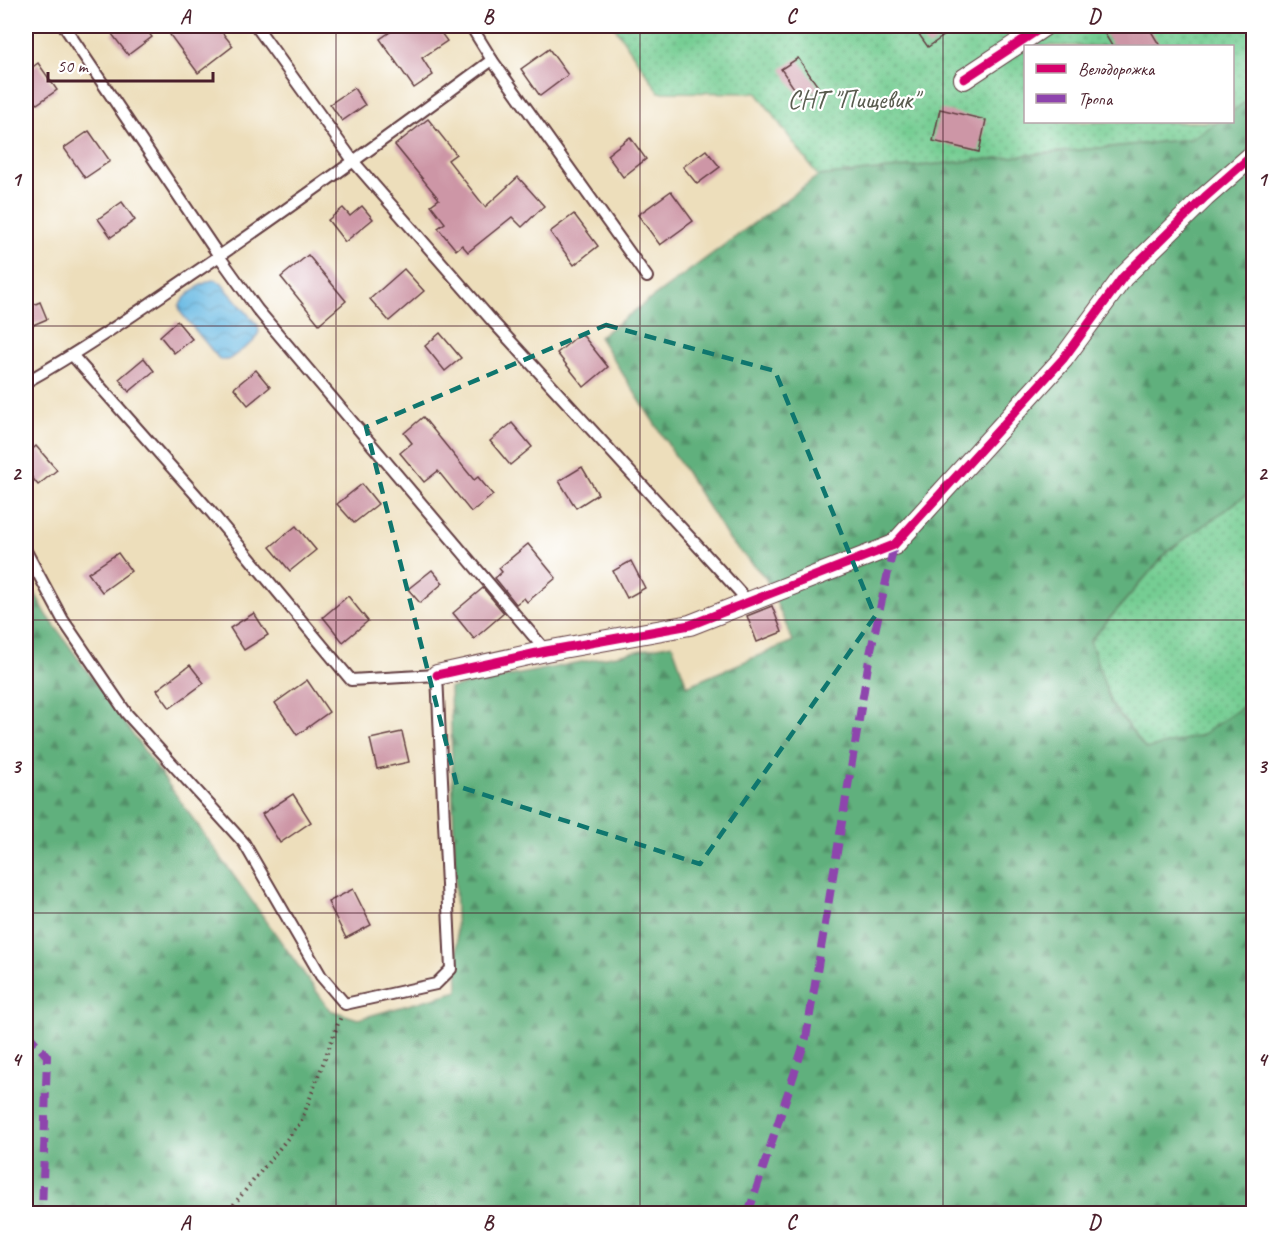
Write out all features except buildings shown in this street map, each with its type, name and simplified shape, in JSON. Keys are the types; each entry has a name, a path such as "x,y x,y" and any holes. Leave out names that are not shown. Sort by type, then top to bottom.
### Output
{"street":[{"path":"964,79 1044,26"},
{"path":"437,675 546,651 690,625 894,545 1063,359 1123,277 1205,197 1254,154"}],"lane":[{"path":"64,26 257,309 546,651"},
{"path":"256,26 354,162 494,323 748,601"},
{"path":"471,26 492,60 647,277"},
{"path":"26,382 73,356 219,256 354,162 492,60"},
{"path":"26,551 63,620 127,714 244,843 321,976 345,1004 436,984 451,969 437,675 351,680 212,513 73,356"}],"path":[{"path":"226,1214 301,1122 345,1004"}],"highlighted area":[{"path":"606,325 775,371 875,616 700,864 457,786 366,427"}],"green space":[{"name":"СНТ \"Пищевик\"","path":"614,26 1253,26 1253,96 1234,110 1234,45 1024,45 1024,123 1215,123 1191,139 818,176 757,93 659,92"},
{"path":"1253,96 1253,490 1168,551 1090,641 1111,704 1146,749 1200,736 1253,700 1253,1213 26,1213 26,577 47,615 330,1010 358,1019 458,991 450,688 672,644 687,686 793,641 765,577 730,541 599,337 818,176 1191,139 1215,123 1234,123 1234,110"},
{"path":"1253,490 1253,700 1200,736 1146,749 1111,704 1090,641 1168,551"}],"water":[{"path":"215,279 258,325 259,332 253,342 228,360 220,360 181,313 179,306 194,290"}],"marked path":[{"path":"748,1214 806,1038 870,654 894,545"},
{"path":"26,1032 47,1056 42,1214"}],"cycle path":[{"path":"964,79 1044,26"},
{"path":"437,675 546,651 690,625 894,545 1063,359 1123,277 1205,197 1254,154"}]}
